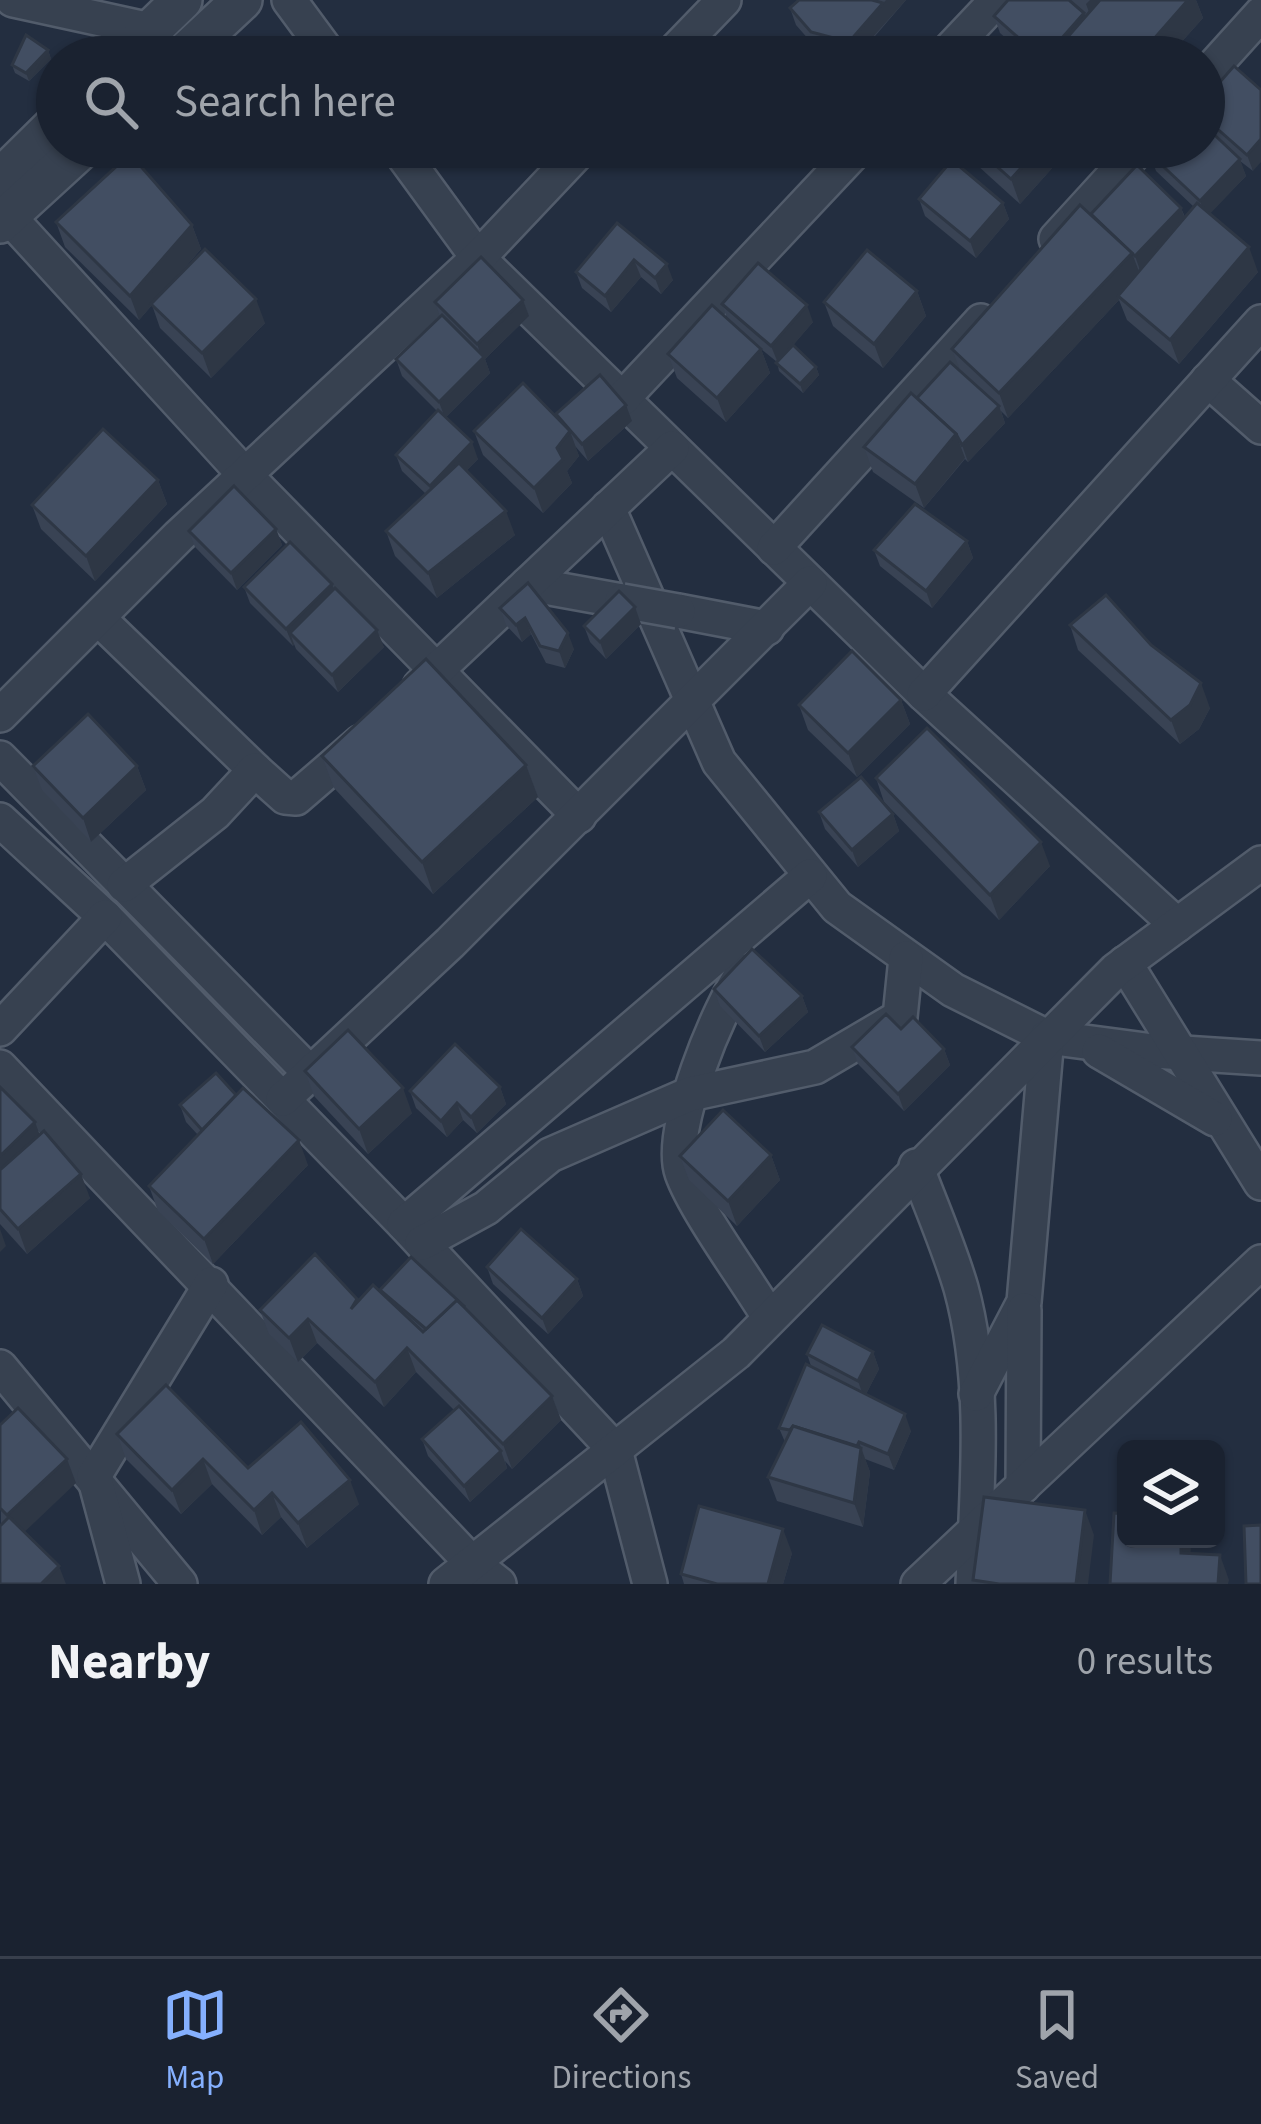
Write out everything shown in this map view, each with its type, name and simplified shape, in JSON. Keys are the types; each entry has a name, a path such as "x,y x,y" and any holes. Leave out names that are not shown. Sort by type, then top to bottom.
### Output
{"street":[{"path":"13,0 117,36"},
{"path":"144,36 182,0"},
{"path":"203,36 242,0"},
{"path":"289,0 316,36"},
{"path":"689,36 724,0"},
{"path":"963,36 997,0"},
{"path":"1225,53 1261,14"},
{"path":"3,206 36,155"},
{"path":"3,206 55,168"},
{"path":"412,168 478,258 924,694 1177,925"},
{"path":"0,715 245,475 478,258 563,168"},
{"path":"622,399 839,168"},
{"path":"1028,269 1121,168"},
{"path":"3,206 245,475 579,816"},
{"path":"774,548 997,304"},
{"path":"924,694 1261,322"},
{"path":"1208,380 1261,427"},
{"path":"100,620 255,770 285,797 296,798 672,448"},
{"path":"608,508 719,762 837,908 953,990 1047,1036 1261,1058"},
{"path":"283,1099 579,816 810,583"},
{"path":"528,584 767,628"},
{"path":"0,758 310,1073"},
{"path":"124,885 214,813 255,770"},
{"path":"0,820 105,917 283,1099 614,1450 650,1584"},
{"path":"459,1573 736,1353 916,1166 1124,963 1261,863"},
{"path":"770,1317 680,1170 690,1094 720,1006 810,876"},
{"path":"413,1233 810,876"},
{"path":"0,1029 105,917"},
{"path":"413,1233 486,1208 550,1155 690,1094 815,1067 899,1016 906,958"},
{"path":"1124,963 1261,1183"},
{"path":"1023,1486 1024,1302 1047,1036"},
{"path":"1082,1041 1221,1122"},
{"path":"0,1067 211,1284 459,1573 499,1584"},
{"path":"916,1166 961,1287 971,1338 973,1584"},
{"path":"918,1584 1261,1262"},
{"path":"98,1584 120,1569 94,1476 211,1284"},
{"path":"974,1398 1024,1302"},
{"path":"0,1367 180,1584"}],"building":[{"path":"799,0 883,3 854,36 811,32 790,8"},
{"path":"1008,0 1069,0 1084,13 1064,36 1016,36 994,16"},
{"path":"1100,0 1188,0 1156,36 1069,36"},
{"path":"26,35 36,42 36,63 26,73 12,65"},
{"path":"1234,66 1261,90 1261,139 1247,155 1225,136 1225,76"},
{"path":"1225,145 1240,159 1200,201 1165,168 1225,168"},
{"path":"115,168 142,168 192,225 130,296 56,222"},
{"path":"945,168 961,168 1003,203 970,241 919,199"},
{"path":"999,168 1021,168 1011,179"},
{"path":"1134,168 1140,168 1181,208 1135,256 1091,214"},
{"path":"1197,203 1249,247 1170,340 1118,296"},
{"path":"1080,205 1132,253 999,393 952,349"},
{"path":"617,223 667,264 655,278 634,260 605,296 576,272"},
{"path":"205,249 256,299 202,353 151,304"},
{"path":"867,250 917,291 874,344 824,302"},
{"path":"481,257 523,300 477,344 435,302"},
{"path":"758,263 807,305 771,346 722,304"},
{"path":"712,305 761,349 717,398 668,354"},
{"path":"442,315 484,357 439,402 396,359"},
{"path":"793,345 816,367 800,384 776,363"},
{"path":"950,362 999,406 962,445 917,398"},
{"path":"600,375 626,405 582,444 556,414"},
{"path":"523,383 570,431 557,448 563,459 534,488 474,431"},
{"path":"911,393 956,434 915,484 864,447"},
{"path":"438,410 472,442 430,486 396,455"},
{"path":"103,429 158,480 86,556 32,505"},
{"path":"459,463 506,511 428,573 386,531"},
{"path":"234,486 276,529 231,573 189,531"},
{"path":"915,504 967,541 926,591 874,550"},
{"path":"290,542 332,584 286,629 244,587"},
{"path":"528,583 568,633 559,651 540,646 525,618 516,625 500,608"},
{"path":"335,588 377,630 332,675 290,633"},
{"path":"619,591 635,607 600,642 584,626"},
{"path":"1106,595 1151,645 1201,683 1190,705 1171,720 1070,625"},
{"path":"852,651 901,700 848,753 799,705"},
{"path":"426,659 526,765 422,862 322,756"},
{"path":"88,714 137,766 83,818 33,766"},
{"path":"927,728 1041,842 990,895 876,778"},
{"path":"861,777 893,814 852,850 819,812"},
{"path":"752,949 802,996 759,1036 714,989"},
{"path":"886,1014 901,1029 913,1017 944,1049 898,1094 852,1047"},
{"path":"348,1030 403,1088 359,1129 305,1071"},
{"path":"455,1044 500,1087 471,1117 457,1103 441,1121 410,1091"},
{"path":"216,1073 236,1095 202,1130 180,1105"},
{"path":"0,1087 35,1122 0,1156"},
{"path":"243,1088 299,1140 204,1239 149,1186"},
{"path":"723,1110 771,1155 728,1201 680,1156"},
{"path":"44,1131 81,1174 18,1229 0,1209 0,1170"},
{"path":"521,1229 577,1279 542,1318 487,1267"},
{"path":"315,1254 357,1299 351,1309 373,1285 423,1332 457,1300 552,1396 503,1444 407,1348 375,1382 308,1319 289,1338 260,1310"},
{"path":"411,1257 465,1307 457,1300 426,1329 380,1290"},
{"path":"822,1325 873,1352 858,1381 807,1354"},
{"path":"806,1364 905,1414 888,1454 793,1426 779,1428"},
{"path":"166,1385 248,1468 301,1422 350,1480 298,1523 272,1493 254,1510 203,1459 172,1490 117,1434"},
{"path":"459,1406 501,1451 464,1486 422,1439"},
{"path":"18,1408 67,1459 7,1515 0,1508 0,1425"},
{"path":"793,1426 861,1448 854,1503 768,1477"},
{"path":"984,1497 1085,1510 1076,1584 973,1580"},
{"path":"699,1506 783,1529 768,1584 717,1584 681,1574"},
{"path":"1114,1513 1117,1548 1181,1548 1181,1553 1220,1555 1218,1584 1110,1584"},
{"path":"9,1517 59,1566 41,1584 0,1584 0,1526"},
{"path":"1261,1525 1261,1584 1246,1584 1244,1526"}]}
